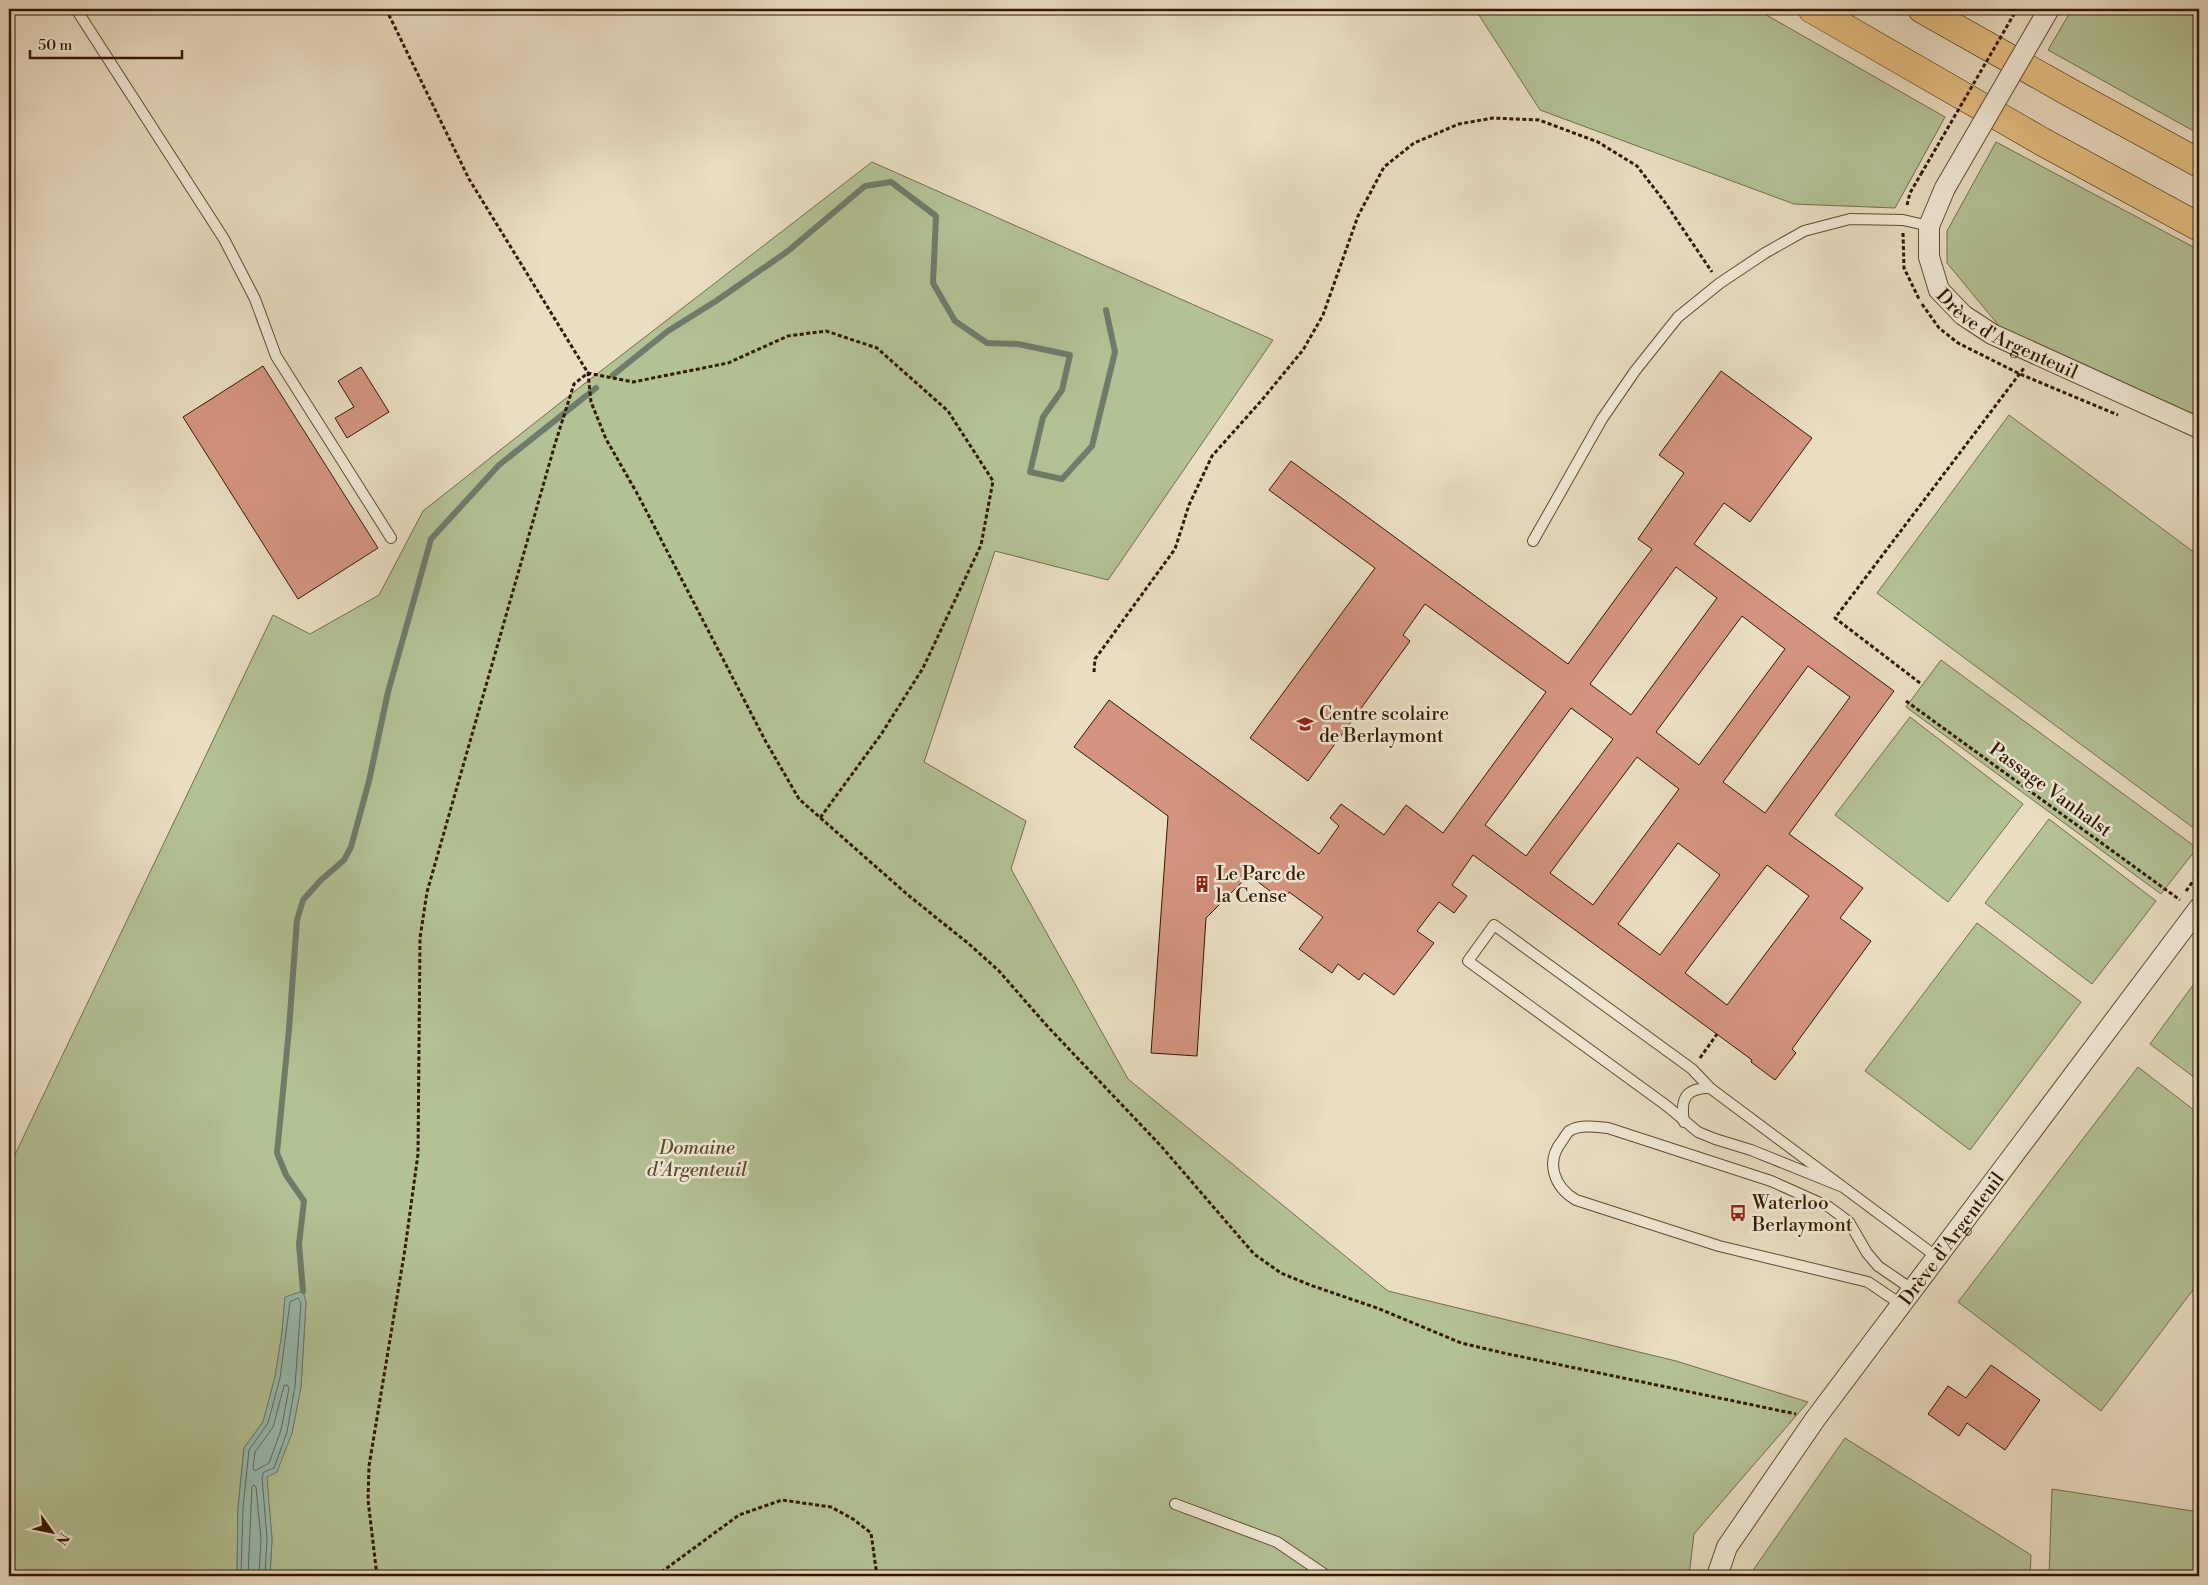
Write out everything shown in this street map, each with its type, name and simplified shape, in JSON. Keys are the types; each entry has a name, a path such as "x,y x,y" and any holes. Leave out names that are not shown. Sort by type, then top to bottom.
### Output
{"highway":[{"path":"1812,9 2041,141 2199,227"},
{"path":"1922,9 2199,163"}],"street":[{"name":"Drève d'Argenteuil","path":"2049,9 1946,188 1929,226 1929,257 1939,290 1963,315 1992,334 2199,428"},
{"name":"Drève d'Argenteuil","path":"1717,1576 1727,1547 1816,1418 2199,908"}],"lane":[{"path":"76,9 224,239 255,299 276,356 391,538"},
{"path":"1533,541 1597,427 1635,370 1678,317 1720,283 1765,253 1804,231 1822,226 1850,219 1903,220 1929,226"},
{"path":"1843,1187 1751,1150 1698,1132 1684,1122 1668,1106 1468,961 1494,925 1692,1069 1710,1088 1937,1256"},
{"path":"1684,1122 1682,1108 1687,1095 1695,1088 1710,1088"},
{"path":"1586,1126 1608,1128 1771,1181 1829,1207 1850,1222 1867,1252 1907,1297 1868,1282 1719,1246 1576,1200 1560,1187 1554,1176 1552,1162 1557,1147 1569,1132 1586,1126"},
{"path":"1175,1504 1277,1542 1327,1576"}],"path":[{"path":"386,9 469,179 588,373 591,402 606,440 638,495 766,742 799,799 908,895 999,971 1048,1027 1161,1146 1254,1254 1281,1273 1377,1308 1461,1343 1816,1418"},
{"path":"1920,174 2017,9"},
{"path":"1094,672 1095,659 1175,549 1189,504 1212,456 1262,401 1303,350 1323,315 1358,216 1384,167 1414,143 1459,124 1493,118 1539,120 1598,142 1637,166 1664,201 1720,283"},
{"path":"377,1576 368,1500 369,1466 405,1249 418,1154 420,938 427,892 555,444 574,384 588,373 634,382 728,363 788,336 826,331 878,348 948,411 994,481 981,545 923,668 882,734 820,818"},
{"path":"1920,683 1835,618 2034,353"},
{"name":"Passage Vanhalst","path":"1906,701 2180,900"},
{"path":"656,1576 739,1515 782,1500 831,1507 853,1519 871,1533 877,1576"}],"green space":[{"path":"1475,9 1756,9 1945,117 1895,208 1794,204 1540,110"},
{"path":"2072,9 2199,9 2199,134 2048,50"},
{"path":"1996,142 2199,250 2199,420 2000,327 1947,263 1947,231"},
{"name":"Domaine d'Argenteuil","path":"872,162 1273,340 1108,580 995,551 924,762 1026,821 1011,869 1128,1079 1388,1291 1676,1361 1808,1402 1694,1534 1689,1576 270,1576 272,1539 266,1476 292,1433 301,1386 306,1302 302,1291 285,1298 275,1377 263,1422 244,1448 238,1508 237,1576 9,1576 9,1167 273,615 310,634 379,595 423,511"},
{"path":"2009,415 2199,556 2199,832 1877,593"},
{"path":"1941,660 2197,848 2161,894 1906,707"},
{"path":"1910,717 2023,804 1948,902 1835,815"},
{"path":"2049,819 2156,901 2092,984 1985,903"},
{"path":"1977,923 2081,1002 1970,1150 1865,1071"},
{"path":"2199,977 2199,1081 2150,1044"},
{"path":"2138,1067 2199,1114 2199,1282 2101,1411 1958,1302"},
{"path":"1845,1438 2031,1555 2030,1576 1749,1576"},
{"path":"2052,1489 2199,1512 2199,1576 2049,1576"}],"water":[{"path":"303,1291 306,1302 301,1387 292,1433 277,1472 267,1477 272,1539 270,1576 237,1576 238,1508 244,1448 263,1422 275,1377 285,1297"}],"building":[{"path":"263,366 378,548 298,599 183,417"},
{"path":"361,367 389,412 347,438 335,418 354,407 338,381"},
{"name":"Centre scolaire de Berlaymont","path":"1721,371 1812,438 1750,522 1724,503 1694,544 1894,691 1789,834 1863,888 1840,918 1871,941 1792,1049 1796,1053 1775,1080 1751,1062 1752,1060 1473,855 1452,885 1467,896 1454,913 1439,902 1417,931 1434,943 1394,995 1364,973 1359,980 1338,964 1332,973 1299,949 1323,917 1289,892 1283,901 1249,875 1206,918 1197,1056 1151,1053 1168,816 1074,747 1109,700 1319,854 1339,826 1330,818 1341,804 1384,835 1406,805 1443,833 1546,692 1425,604 1403,635 1410,641 1308,781 1250,738 1375,568 1269,490 1291,461 1568,664 1652,549 1638,539 1684,473 1659,455","holes":["1676,567 1717,598 1631,715 1590,684","1742,616 1785,649 1699,765 1656,732","1808,666 1850,697 1765,813 1723,782","1571,708 1613,739 1526,856 1485,825","1637,757 1679,789 1593,905 1550,873","1678,843 1720,875 1660,955 1618,924","1767,865 1809,896 1727,1005 1685,973"]},
{"path":"1991,1365 2040,1400 2005,1450 1967,1423 1959,1436 1928,1414 1948,1386 1966,1398"}],"waterway":[{"path":"613,375 668,331 716,301 788,251 865,186 891,182 936,216 933,283 955,321 987,343 1018,344 1070,355 1062,390 1043,417 1030,472 1062,479 1092,446 1115,352 1106,310"},
{"path":"303,1291 299,1244 304,1201 286,1175 277,1153 297,920 303,900 321,880 344,860 351,847 369,781 388,692 431,539 499,465 596,388"}],"place":[{"name":"Centre scolaire de Berlaymont","path":"1305,724"},
{"name":"Le Parc de la Cense","path":"1202,884"},
{"name":"Waterloo Berlaymont","path":"1738,1213"}]}
